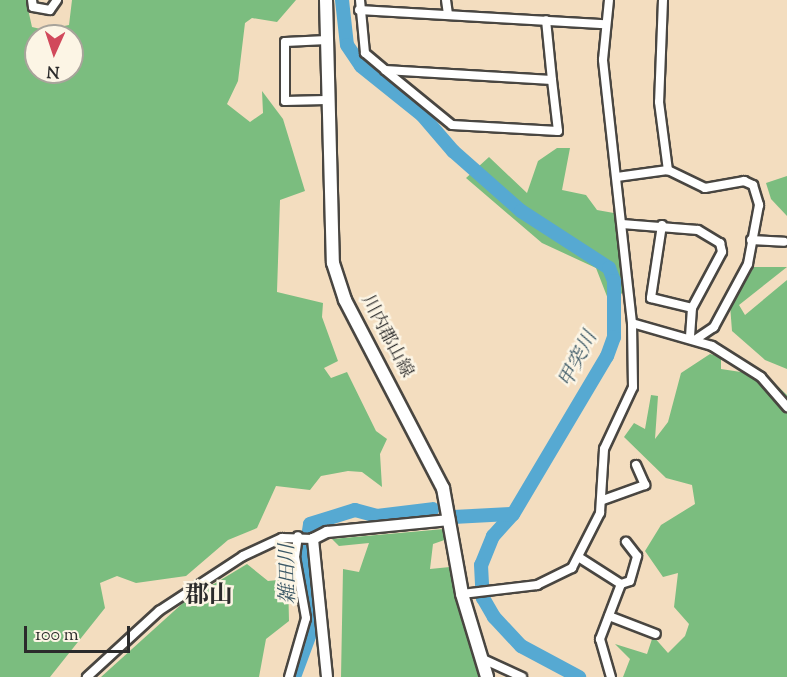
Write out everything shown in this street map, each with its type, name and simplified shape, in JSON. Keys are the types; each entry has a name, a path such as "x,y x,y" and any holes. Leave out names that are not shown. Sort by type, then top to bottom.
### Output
{"main road":[{"name":"川内郡山線","path":"326,0 326,100 333,263 345,300 443,489 487,677"}],"street":[{"path":"32,0 33,7 50,10 57,0"},
{"path":"360,0 359,10 365,53 452,126 558,131 546,20"},
{"path":"446,0 448,15"},
{"path":"467,593 492,593 553,580 580,558 603,500 604,449 633,387 632,323 603,60 609,0"},
{"path":"663,0 659,102 668,170"},
{"path":"359,10 605,24"},
{"path":"326,100 285,100 285,42 327,40"},
{"path":"386,70 552,81"},
{"path":"617,177 668,170 705,188 744,181 753,185 759,205 748,264 714,327 693,338"},
{"path":"622,224 662,225 698,230 720,243 722,252 692,308 693,338"},
{"path":"662,225 651,298 692,308"},
{"path":"751,240 784,242"},
{"path":"632,323 693,338 745,365 787,406"},
{"path":"603,500 645,485 636,465"},
{"path":"87,677 159,610 267,543 299,536 313,539 327,532 449,520"},
{"path":"289,677 306,618 295,557 299,536"},
{"path":"313,539 327,677"},
{"path":"621,584 630,581 637,556 626,542"},
{"path":"580,558 621,584"},
{"path":"611,677 600,648 621,584"},
{"path":"609,616 656,634"},
{"path":"483,658 519,676"}],"green space":[{"path":"0,0 26,0 31,24 24,24 24,84 84,84 84,24 69,24 72,0 296,0 277,22 252,18 245,23 238,81 227,104 250,122 263,113 262,91 283,119 305,191 280,200 277,292 323,303 322,317 338,361 324,368 331,378 347,372 376,431 387,439 380,454 382,487 362,472 348,471 321,476 310,490 276,486 257,528 228,540 186,576 136,583 117,576 100,583 105,608 50,677 0,677"},
{"path":"557,148 570,148 562,190 586,195 597,210 625,215 615,229 630,247 623,293 608,299 596,268 542,243 466,178 489,157 527,193 538,161"},
{"path":"787,176 787,216 771,199 766,183"},
{"path":"754,267 787,267 739,305 745,315 787,280 787,369 765,360 732,331 730,305"},
{"path":"710,354 721,357 721,369 767,376 787,395 787,677 623,677 630,659 615,644 647,654 653,636 668,653 685,636 689,624 674,607 678,573 663,577 645,551 661,525 695,504 692,485 666,478 624,437 634,423 645,429 651,395 658,396 655,439 668,422 681,373"},
{"path":"444,529 456,536 433,544 430,569 450,567 450,542 459,541 464,581 491,677 341,677 343,569 359,572 369,543 339,546 332,539"},
{"path":"247,564 268,581 288,579 289,621 266,639 259,677 101,677 184,602"}],"waterway":[{"name":"甲突川","path":"342,0 347,45 361,66 422,115 453,151 521,211 609,268 614,281 614,337 607,356 513,514 493,536 481,565 483,598 494,617 521,646 579,677"},
{"name":"雑田川","path":"294,677 310,634 305,556 310,524 355,510 377,516 433,509"},
{"name":"雑田川","path":"453,517 513,514"}],"district":[{"name":"郡山","path":"209,597"}]}
